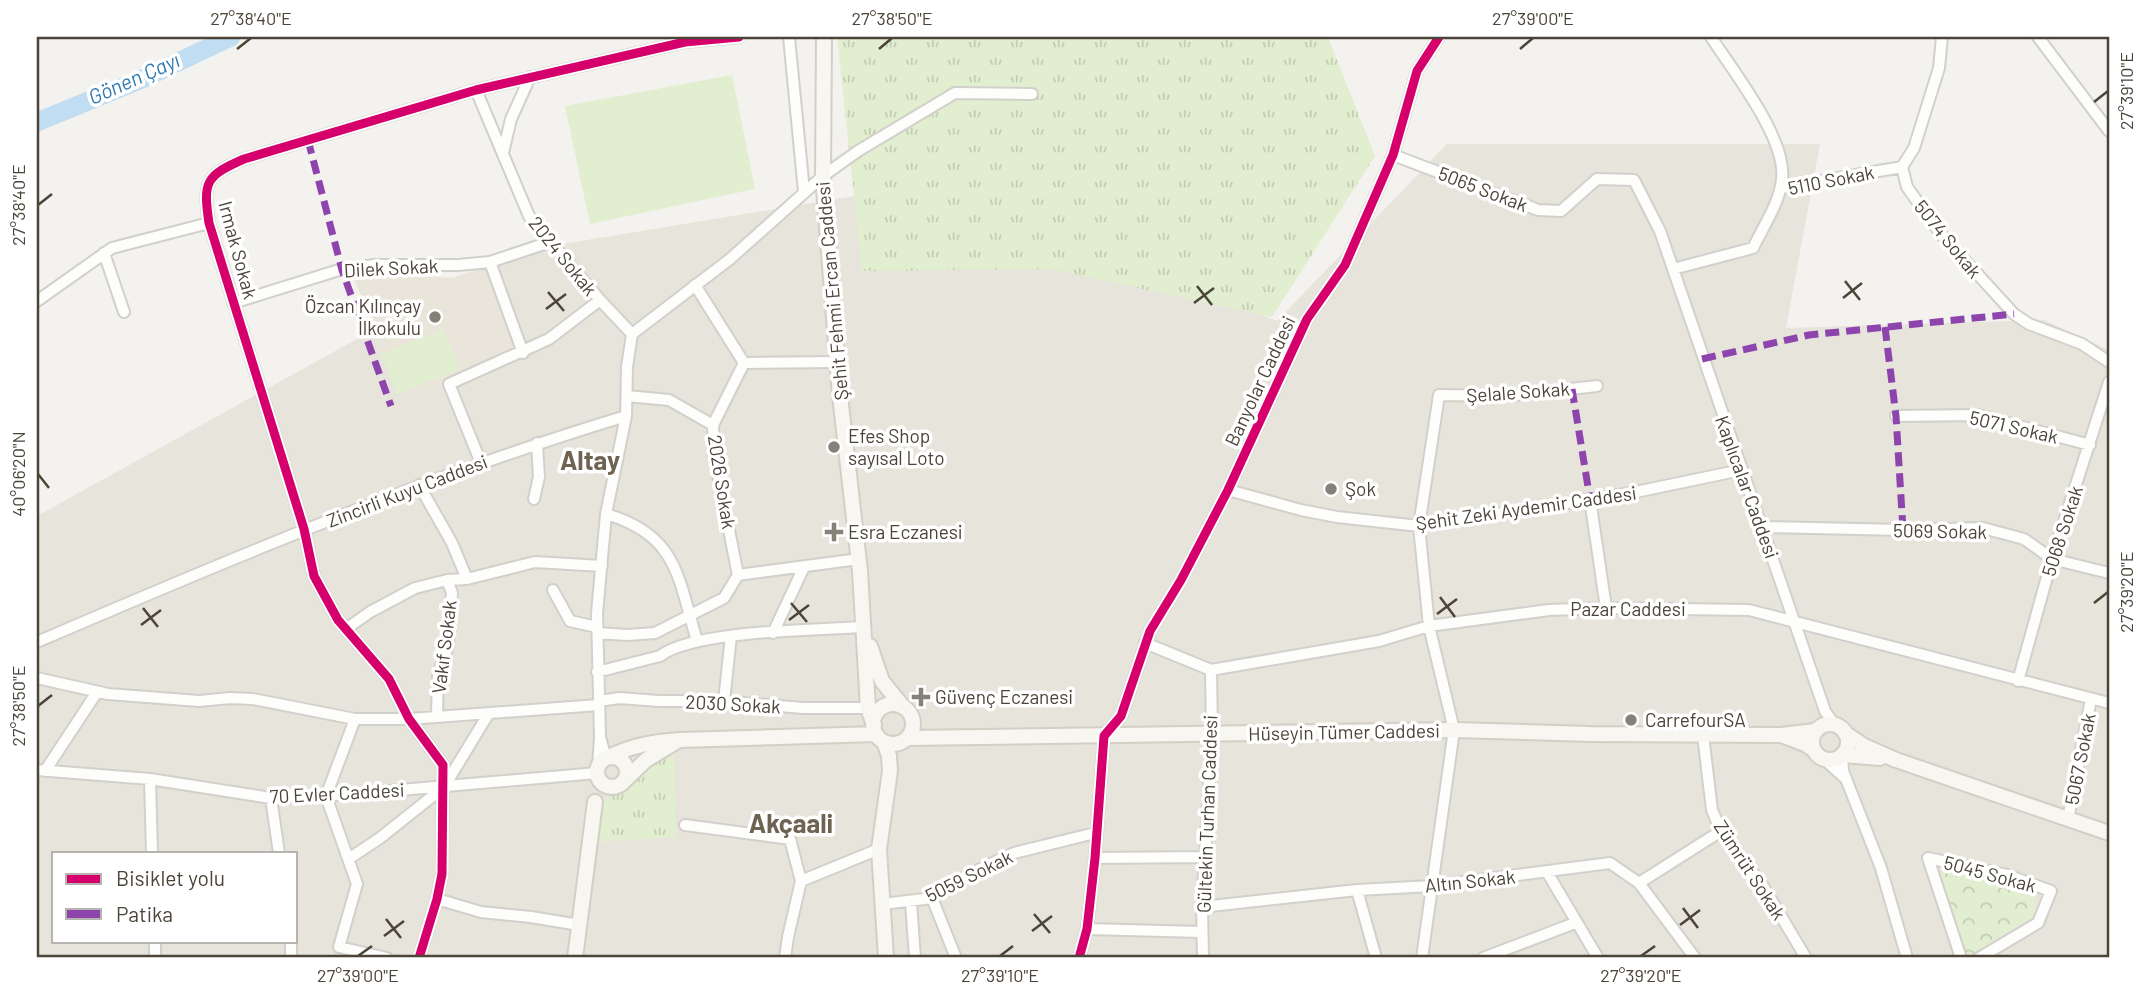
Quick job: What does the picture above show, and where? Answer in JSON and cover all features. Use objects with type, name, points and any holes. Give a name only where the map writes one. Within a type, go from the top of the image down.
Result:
[{"type":"main road","name":"Şehit Fehmi Ercan Caddesi","points":[[824,37],[822,176],[837,362],[859,559],[868,708],[889,756],[890,771],[879,849],[886,958]]},
{"type":"main road","name":"Şehit Fehmi Ercan Caddesi","points":[[864,627],[882,681],[908,714],[953,738]]},
{"type":"main road","points":[[575,958],[602,767],[622,750],[650,742],[679,740],[878,734],[896,744],[908,738],[911,732],[908,714],[898,705],[885,706],[876,715],[878,734]]},
{"type":"main road","name":"Hüseyin Tümer Caddesi","points":[[908,738],[1454,730],[1781,735],[1816,730],[1828,724],[1839,729]]},
{"type":"main road","points":[[1839,729],[1864,746],[1896,760],[2109,833]]},
{"type":"main road","points":[[1816,730],[1812,739],[1819,755],[1834,760],[1842,755],[1848,742],[1839,729]]},
{"type":"main road","name":"Hüseyin Tümer Caddesi","points":[[1781,735],[1805,744],[1819,755]]},
{"type":"main road","points":[[595,802],[646,760],[679,740]]},
{"type":"main road","points":[[1842,755],[1896,760]]},
{"type":"main road","points":[[617,758],[625,763],[627,773],[619,784],[605,785],[602,767],[617,758]]},
{"type":"street","name":"Irmak Sokak","points":[[444,787],[443,765],[410,719],[389,679],[338,620],[314,576],[304,529],[209,223],[204,191],[213,177],[226,167],[244,159],[476,90],[685,41],[739,37]]},
{"type":"street","points":[[789,37],[804,192]]},
{"type":"street","name":"Banyolar Caddesi","points":[[1104,736],[1121,716],[1150,631],[1228,490],[1307,319],[1345,265],[1393,155],[1417,71],[1440,37]]},
{"type":"street","points":[[1711,37],[1773,134],[1782,164],[1781,188]]},
{"type":"street","points":[[1902,167],[1914,148],[1939,68],[1942,37]]},
{"type":"street","points":[[2038,37],[2109,131]]},
{"type":"street","points":[[503,153],[511,119],[530,77]]},
{"type":"street","name":"2024 Sokak","points":[[476,90],[529,216],[632,334]]},
{"type":"street","points":[[602,767],[597,630],[606,514],[626,416],[627,367],[632,334],[730,259],[822,176],[858,151],[955,93],[1032,94]]},
{"type":"street","name":"5065 Sokak","points":[[1393,155],[1538,210],[1561,211],[1598,179],[1634,180],[1660,231],[1673,269]]},
{"type":"street","name":"5110 Sokak","points":[[1673,269],[1753,248],[1781,188],[1902,167]]},
{"type":"street","name":"5074 Sokak","points":[[1902,167],[1907,187],[1940,233],[2014,314],[2029,324],[2082,344],[2109,362]]},
{"type":"street","name":"Irmak Sokak","points":[[37,301],[112,248],[209,223]]},
{"type":"street","name":"Dilek Sokak","points":[[233,303],[339,270],[374,265],[458,265],[490,262],[550,242]]},
{"type":"street","points":[[104,253],[124,312]]},
{"type":"street","points":[[490,262],[523,353]]},
{"type":"street","name":"Kaplıcalar Caddesi","points":[[1673,269],[1823,705],[1829,720],[1839,729]]},
{"type":"street","points":[[695,285],[744,363],[837,362]]},
{"type":"street","points":[[481,463],[449,384],[549,339],[600,300]]},
{"type":"street","name":"2026 Sokak","points":[[738,575],[714,455],[713,425],[744,363]]},
{"type":"street","name":"5068 Sokak","points":[[2018,681],[2052,559],[2109,382]]},
{"type":"street","name":"Şelale Sokak","points":[[1419,526],[1439,395],[1508,396],[1597,386]]},
{"type":"street","points":[[627,396],[669,400],[713,425]]},
{"type":"street","name":"5071 Sokak","points":[[1896,416],[1978,415],[2090,445]]},
{"type":"street","name":"Zincirli Kuyu Caddesi","points":[[37,642],[304,529],[537,443],[626,416]]},
{"type":"street","points":[[534,499],[540,477],[537,443]]},
{"type":"street","name":"Şehit Zeki Aydemir Caddesi","points":[[1228,490],[1313,512],[1419,526],[1632,493],[1741,470]]},
{"type":"street","points":[[419,485],[452,543],[467,579]]},
{"type":"street","points":[[1590,499],[1606,608]]},
{"type":"street","points":[[606,514],[635,524],[664,548],[674,564],[697,641]]},
{"type":"street","points":[[1419,526],[1429,626],[1454,730],[1422,958]]},
{"type":"street","name":"5069 Sokak","points":[[1763,527],[1903,530],[1983,528],[2024,539],[2052,559],[2109,573]]},
{"type":"street","points":[[553,590],[570,621],[597,630],[627,635],[655,633],[724,598],[738,575],[859,559]]},
{"type":"street","points":[[346,629],[370,612],[415,588],[447,580],[467,579],[535,562],[602,566]]},
{"type":"street","points":[[773,633],[804,567]]},
{"type":"street","name":"Vakıf Sokak","points":[[438,715],[438,675],[448,646],[452,593],[447,580]]},
{"type":"street","name":"Pazar Caddesi","points":[[1211,670],[1379,641],[1429,626],[1549,610],[1749,610],[2109,703]]},
{"type":"street","points":[[597,672],[660,656],[666,651],[697,641],[731,636],[864,627]]},
{"type":"street","points":[[724,701],[731,636]]},
{"type":"street","points":[[1145,643],[1211,670]]},
{"type":"street","name":"Gültekin Turhan Caddesi","points":[[1203,958],[1202,907],[1212,733],[1211,670]]},
{"type":"street","name":"2030 Sokak","points":[[37,678],[97,692],[199,701],[253,699],[355,719],[410,719],[489,713],[598,703],[619,698],[724,701],[803,708],[868,708]]},
{"type":"street","points":[[41,770],[97,692]]},
{"type":"street","name":"5067 Sokak","points":[[2068,819],[2091,699]]},
{"type":"street","points":[[1816,730],[1823,705]]},
{"type":"street","points":[[350,858],[380,838],[444,787],[489,713]]},
{"type":"street","points":[[355,719],[326,796],[357,884],[339,947],[387,958]]},
{"type":"street","name":"Zümrüt Sokak","points":[[1703,735],[1712,810],[1721,831],[1763,886],[1806,958]]},
{"type":"street","points":[[1079,958],[1087,929],[1095,858],[1104,736]]},
{"type":"street","points":[[1819,755],[1848,781]]},
{"type":"street","points":[[1842,755],[1843,771],[1881,868],[1907,958]]},
{"type":"street","name":"70 Evler Caddesi","points":[[41,770],[150,779],[271,798],[444,787],[602,767]]},
{"type":"street","points":[[150,779],[152,852]]},
{"type":"street","points":[[419,958],[442,874],[444,787]]},
{"type":"street","points":[[271,798],[279,852]]},
{"type":"street","points":[[685,825],[790,839],[801,881],[785,958]]},
{"type":"street","points":[[1639,883],[1721,831]]},
{"type":"street","name":"5059 Sokak","points":[[883,904],[932,898],[972,873],[1014,853],[1096,833]]},
{"type":"street","points":[[801,881],[879,849]]},
{"type":"street","points":[[1095,858],[1205,857]]},
{"type":"street","name":"5045 Sokak","points":[[1961,958],[1928,858],[2007,875],[2051,891],[2038,923],[1979,958]]},
{"type":"street","name":"Altın Sokak","points":[[1202,907],[1357,890],[1432,886],[1610,863],[1639,883],[1695,958]]},
{"type":"street","points":[[1547,872],[1598,958]]},
{"type":"street","points":[[1357,890],[1376,958]]},
{"type":"street","points":[[932,898],[956,958]]},
{"type":"street","points":[[437,899],[481,912],[531,916],[579,925]]},
{"type":"street","points":[[911,902],[915,958]]},
{"type":"street","points":[[1483,958],[1576,923]]},
{"type":"street","points":[[1087,929],[1202,932]]},
{"type":"shaded area","points":[[1447,144],[1820,144],[1786,328],[2044,320],[2109,350],[2109,958],[37,958],[37,516],[514,252],[933,183],[1277,321]]},
{"type":"shaded area","name":"Özcan Kılınçay İlkokulu","points":[[485,267],[515,355],[402,399],[351,271],[452,278]]},
{"type":"green space","points":[[837,37],[1328,37],[1375,156],[1272,317],[1052,269],[862,271]]},
{"type":"green space","points":[[732,75],[755,189],[590,224],[565,106]]},
{"type":"green space","points":[[443,329],[460,369],[398,394],[381,354]]},
{"type":"green space","points":[[674,748],[676,837],[597,842],[600,804],[636,773]]},
{"type":"green space","points":[[1947,868],[2033,892],[2036,906],[2034,916],[1966,956],[1940,873]]},
{"type":"waterway","name":"Gönen Çayı","points":[[37,122],[142,79],[231,37]]},
{"type":"marked path","points":[[308,140],[342,270],[391,406]]},
{"type":"marked path","points":[[1702,359],[1809,335],[2014,314]]},
{"type":"marked path","points":[[1885,327],[1896,416],[1903,530]]},
{"type":"marked path","points":[[1572,389],[1590,499]]},
{"type":"cycle path","points":[[419,958],[442,874],[443,765],[409,719],[389,679],[338,620],[314,576],[304,529],[209,223],[207,189],[221,170],[244,159],[476,90],[685,42],[739,37]]},
{"type":"cycle path","points":[[1079,958],[1087,929],[1095,858],[1104,736],[1121,716],[1150,631],[1181,580],[1228,490],[1307,319],[1345,265],[1393,155],[1417,71],[1439,37]]},
{"type":"place","name":"Özcan Kılınçay İlkokulu","points":[[435,317]]},
{"type":"place","name":"Efes Shop sayısal Loto","points":[[834,447]]},
{"type":"place","name":"Şok","points":[[1331,489]]},
{"type":"place","name":"Esra Eczanesi","points":[[834,532]]},
{"type":"place","name":"Güvenç Eczanesi","points":[[921,697]]},
{"type":"place","name":"CarrefourSA","points":[[1631,720]]},
{"type":"district","name":"Altay","points":[[590,461]]},
{"type":"district","name":"Akçaali","points":[[791,824]]}]
